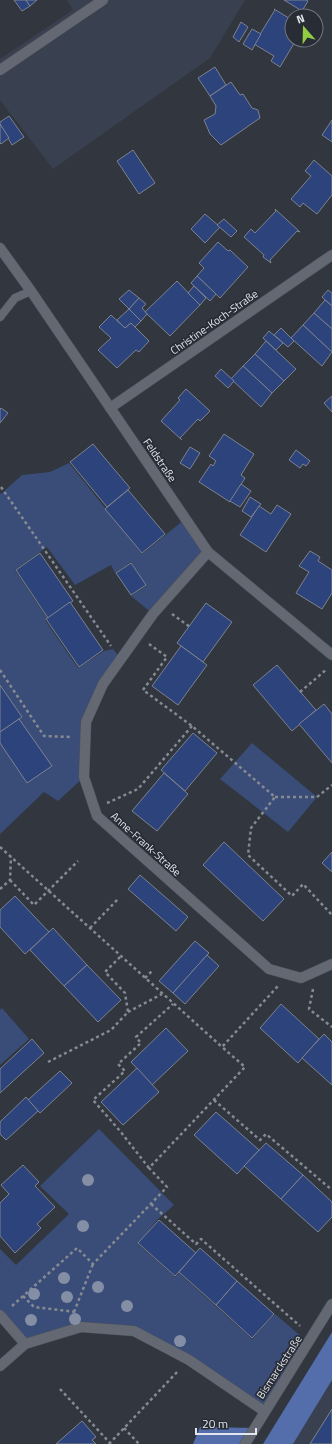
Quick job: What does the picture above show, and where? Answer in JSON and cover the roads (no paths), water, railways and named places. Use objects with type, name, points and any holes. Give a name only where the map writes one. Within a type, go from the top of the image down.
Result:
[{"type":"street","points":[[0,70],[103,0]]},
{"type":"street","name":"Feldstraße","points":[[0,248],[31,291],[208,552],[332,655]]},
{"type":"street","name":"Christine-Koch-Straße","points":[[110,408],[332,255]]},
{"type":"street","name":"Anne-Frank-Straße","points":[[208,552],[160,606],[103,684],[86,722],[84,778],[97,816],[269,970],[301,978],[332,964]]},
{"type":"street","name":"Bismarckstraße","points":[[245,1444],[264,1411],[313,1337],[332,1304]]},
{"type":"street","points":[[0,1315],[25,1344]]},
{"type":"street","points":[[0,1366],[25,1344],[81,1327],[134,1331],[189,1360],[264,1411]]},
{"type":"lane","points":[[0,317],[15,298],[31,291]]}]
